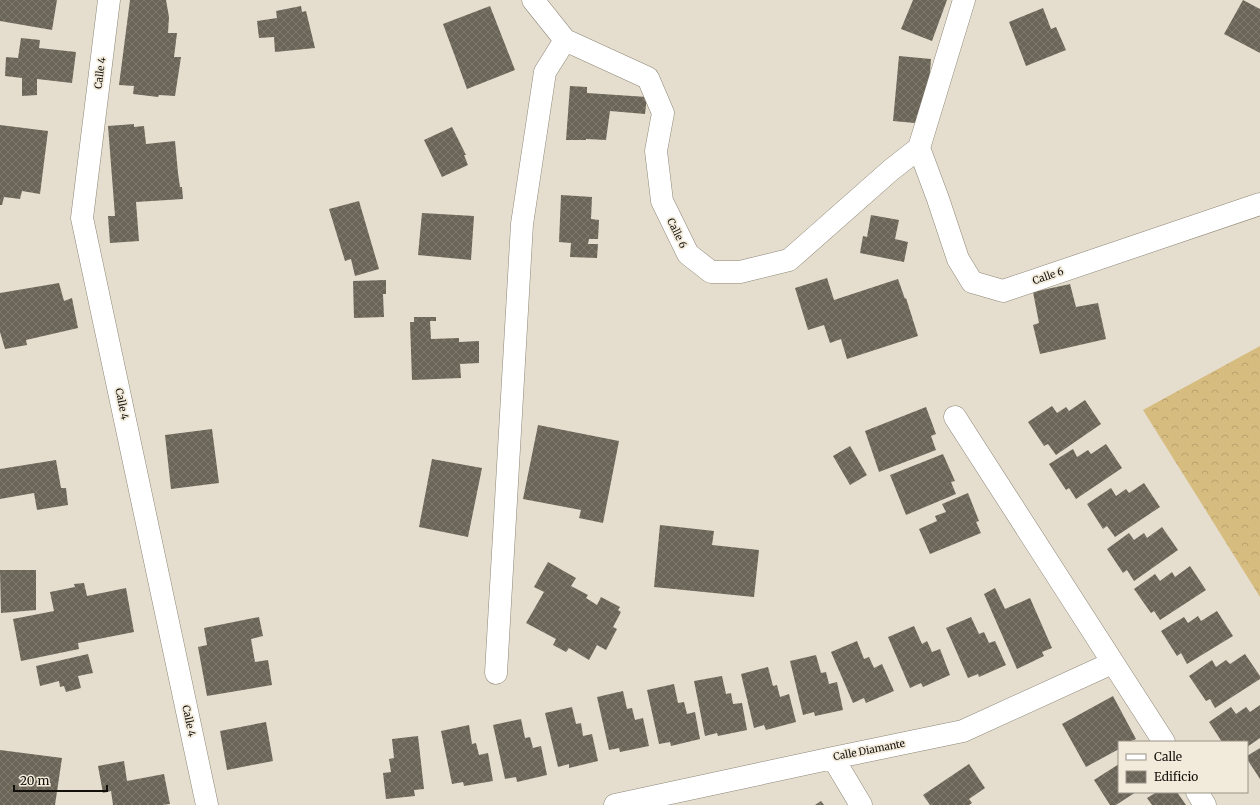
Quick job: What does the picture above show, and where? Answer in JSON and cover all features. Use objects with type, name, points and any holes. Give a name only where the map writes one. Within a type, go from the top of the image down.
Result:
[{"type":"street","name":"Calle 4","points":[[109,0],[82,218],[207,805]]},
{"type":"street","name":"Calle 6","points":[[533,0],[565,40],[648,78],[663,113],[656,151],[662,201],[688,254],[712,272],[740,272],[789,260],[891,170],[919,148],[958,258],[968,276],[972,282],[1003,291],[1260,204]]},
{"type":"street","points":[[919,148],[964,0]]},
{"type":"street","points":[[496,673],[522,224],[545,72],[565,40]]},
{"type":"street","points":[[955,417],[1163,741]]},
{"type":"street","name":"Calle Diamante","points":[[615,805],[963,731],[1112,663]]},
{"type":"street","points":[[833,758],[861,805]]},
{"type":"street","points":[[1198,793],[1206,805]]},
{"type":"green space","points":[[1260,346],[1260,597],[1143,410]]},
{"type":"building","points":[[0,0],[57,0],[52,30],[0,21]]},
{"type":"building","points":[[130,0],[166,0],[169,17],[168,33],[177,33],[174,57],[181,57],[175,96],[159,95],[158,97],[133,94],[134,86],[119,85]]},
{"type":"building","points":[[913,0],[947,0],[932,41],[901,29]]},
{"type":"building","points":[[1243,0],[1260,9],[1260,53],[1224,34]]},
{"type":"building","points":[[301,6],[302,12],[306,11],[315,48],[275,52],[274,37],[259,38],[257,21],[277,18],[276,11]]},
{"type":"building","points":[[490,6],[515,70],[467,89],[443,24]]},
{"type":"building","points":[[1043,8],[1051,29],[1056,27],[1066,50],[1026,66],[1009,22]]},
{"type":"building","points":[[21,38],[40,40],[39,48],[76,52],[72,83],[37,79],[37,95],[22,96],[22,78],[5,76],[6,57],[18,58]]},
{"type":"building","points":[[899,56],[931,59],[926,124],[893,121]]},
{"type":"building","points":[[570,86],[587,87],[587,93],[647,97],[645,114],[610,111],[606,140],[566,140]]},
{"type":"building","points":[[134,124],[134,127],[144,126],[146,144],[175,141],[178,173],[180,187],[182,187],[183,199],[136,202],[139,241],[110,243],[108,216],[115,216],[108,126]]},
{"type":"building","points":[[0,125],[48,131],[40,194],[22,191],[20,199],[4,197],[2,205],[0,205]]},
{"type":"building","points":[[452,127],[466,155],[464,155],[468,165],[442,177],[424,140]]},
{"type":"building","points":[[561,195],[592,197],[591,219],[599,220],[598,239],[589,239],[588,244],[598,244],[597,258],[570,257],[571,243],[559,242]]},
{"type":"building","points":[[359,201],[379,269],[355,276],[351,259],[345,261],[329,209]]},
{"type":"building","points":[[422,213],[474,216],[471,260],[418,255]]},
{"type":"building","points":[[871,215],[899,220],[895,239],[908,242],[904,262],[860,253],[863,236],[867,237]]},
{"type":"building","points":[[827,278],[834,300],[898,279],[905,299],[906,298],[918,336],[847,359],[841,339],[830,343],[824,325],[808,330],[795,288]]},
{"type":"building","points":[[386,280],[386,294],[383,294],[384,317],[354,318],[353,281]]},
{"type":"building","points":[[59,283],[64,301],[72,298],[78,328],[26,340],[27,345],[5,349],[0,332],[0,293]]},
{"type":"building","points":[[1070,284],[1076,307],[1098,303],[1106,339],[1040,354],[1033,325],[1039,323],[1033,292]]},
{"type":"building","points":[[414,317],[436,317],[436,321],[430,321],[431,339],[459,338],[459,342],[479,341],[479,363],[460,364],[461,378],[412,380],[410,322],[414,322]]},
{"type":"building","points":[[1085,400],[1101,424],[1056,455],[1048,444],[1044,446],[1028,422],[1052,406],[1057,413],[1066,407],[1069,411]]},
{"type":"building","points":[[926,407],[936,434],[931,436],[936,450],[879,472],[865,431]]},
{"type":"building","points":[[538,425],[619,441],[603,523],[579,518],[581,510],[523,499]]},
{"type":"building","points":[[212,429],[219,483],[171,489],[165,435]]},
{"type":"building","points":[[1106,444],[1122,468],[1076,499],[1069,488],[1066,490],[1049,464],[1073,449],[1077,457],[1088,450],[1091,454]]},
{"type":"building","points":[[850,446],[867,475],[850,485],[833,456]]},
{"type":"building","points":[[943,454],[955,481],[951,482],[956,494],[906,515],[890,475]]},
{"type":"building","points":[[432,459],[482,468],[468,537],[419,527]]},
{"type":"building","points":[[56,460],[61,488],[66,488],[68,505],[37,510],[34,493],[0,499],[0,469]]},
{"type":"building","points":[[1144,483],[1160,507],[1115,537],[1107,526],[1103,529],[1087,504],[1111,488],[1116,496],[1126,489],[1129,493]]},
{"type":"building","points":[[968,493],[979,521],[976,522],[981,533],[930,554],[919,529],[937,521],[935,516],[946,512],[942,504]]},
{"type":"building","points":[[660,525],[714,531],[712,545],[759,550],[754,597],[654,587]]},
{"type":"building","points":[[1162,527],[1178,550],[1134,581],[1127,570],[1123,573],[1107,549],[1129,533],[1134,540],[1144,533],[1147,538]]},
{"type":"building","points":[[548,562],[576,578],[571,586],[588,595],[586,598],[597,605],[601,597],[620,607],[618,610],[621,612],[613,627],[617,629],[606,650],[597,645],[589,660],[569,648],[566,652],[553,645],[556,639],[526,623],[544,592],[534,587]]},
{"type":"building","points":[[1190,566],[1206,590],[1160,620],[1154,611],[1151,613],[1134,589],[1155,574],[1160,581],[1172,572],[1175,577]]},
{"type":"building","points":[[0,570],[36,570],[36,610],[1,613]]},
{"type":"building","points":[[84,583],[87,596],[126,588],[134,632],[78,643],[79,649],[21,661],[13,619],[54,611],[50,592],[75,587],[74,584]]},
{"type":"building","points":[[995,588],[1005,609],[1030,598],[1052,648],[1042,652],[1044,656],[1017,669],[984,594]]},
{"type":"building","points":[[1217,611],[1233,636],[1187,664],[1181,653],[1177,656],[1161,631],[1184,617],[1188,623],[1198,616],[1201,621]]},
{"type":"building","points":[[259,617],[263,636],[251,639],[255,662],[268,660],[272,685],[207,696],[198,647],[207,645],[204,628]]},
{"type":"building","points":[[971,617],[979,634],[984,632],[989,643],[995,641],[1006,665],[979,677],[978,674],[968,678],[946,628]]},
{"type":"building","points":[[914,626],[922,644],[927,641],[932,652],[940,649],[950,675],[923,687],[921,683],[910,688],[888,637]]},
{"type":"building","points":[[857,641],[864,659],[869,657],[874,668],[882,664],[894,691],[866,703],[864,698],[853,703],[831,652]]},
{"type":"building","points":[[88,654],[93,673],[78,676],[81,688],[66,692],[64,686],[60,687],[59,681],[40,686],[36,666]]},
{"type":"building","points":[[1245,654],[1260,676],[1260,679],[1215,708],[1210,699],[1206,701],[1189,676],[1212,660],[1216,667],[1226,660],[1230,664]]},
{"type":"building","points":[[816,655],[821,673],[826,672],[829,684],[837,682],[843,710],[815,716],[814,712],[803,715],[790,661]]},
{"type":"building","points":[[768,667],[773,686],[777,685],[780,697],[789,694],[796,722],[766,730],[764,725],[754,728],[741,674]]},
{"type":"building","points":[[722,676],[726,694],[731,693],[733,704],[742,703],[747,730],[718,736],[717,733],[705,736],[694,681]]},
{"type":"building","points":[[674,684],[678,703],[684,702],[687,714],[695,712],[700,739],[671,746],[670,742],[659,744],[647,690]]},
{"type":"building","points":[[623,691],[627,709],[632,708],[635,720],[643,718],[649,746],[620,752],[619,748],[609,750],[597,697]]},
{"type":"building","points":[[1113,696],[1136,739],[1131,741],[1118,741],[1118,750],[1086,767],[1062,724]]},
{"type":"building","points":[[1260,705],[1260,738],[1248,746],[1248,741],[1221,741],[1209,722],[1231,707],[1236,714],[1246,707],[1250,712]]},
{"type":"building","points":[[572,707],[576,724],[581,723],[583,736],[592,734],[598,761],[569,768],[569,764],[558,767],[545,713]]},
{"type":"building","points":[[521,719],[525,738],[530,737],[533,748],[541,746],[547,775],[517,782],[516,777],[505,779],[493,725]]},
{"type":"building","points":[[266,722],[273,761],[227,770],[220,731]]},
{"type":"building","points":[[469,725],[472,744],[476,743],[479,755],[488,753],[493,781],[464,786],[463,782],[452,784],[441,731]]},
{"type":"building","points":[[418,736],[424,789],[414,790],[415,796],[386,799],[383,773],[391,772],[389,759],[394,758],[392,739]]},
{"type":"building","points":[[1260,748],[1260,779],[1248,761],[1248,755]]},
{"type":"building","points":[[0,750],[62,758],[55,805],[0,805]]},
{"type":"building","points":[[124,761],[127,781],[164,774],[170,804],[113,805],[111,791],[103,793],[98,766]]},
{"type":"building","points":[[969,764],[985,788],[969,799],[972,803],[969,805],[930,805],[923,795]]},
{"type":"building","points":[[1118,765],[1118,793],[1134,793],[1116,805],[1110,805],[1094,780]]},
{"type":"building","points":[[1155,793],[1178,793],[1186,805],[1152,805],[1147,798]]},
{"type":"building","points":[[821,801],[824,805],[815,805]]}]
